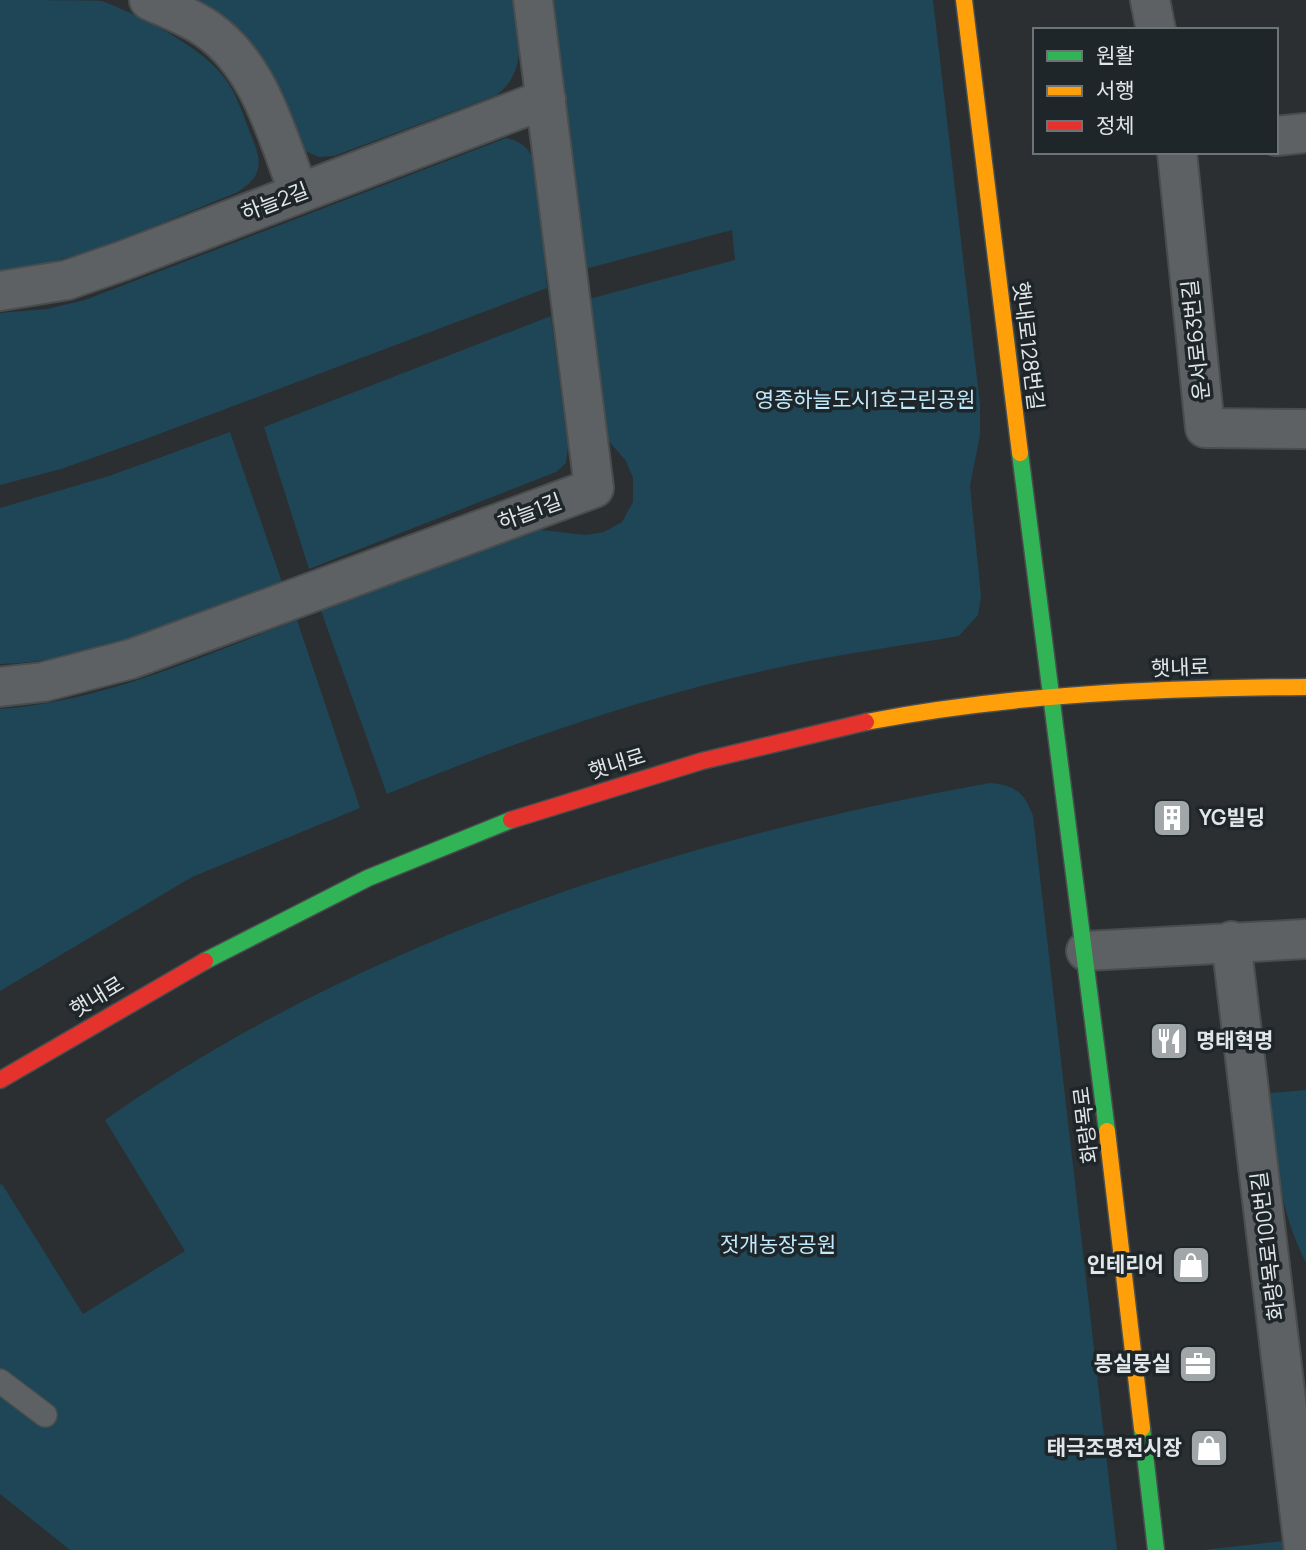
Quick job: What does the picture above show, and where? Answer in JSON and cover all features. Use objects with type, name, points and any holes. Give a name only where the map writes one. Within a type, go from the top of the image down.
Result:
[{"type":"street","points":[[149,0],[207,28],[236,54],[258,89],[299,193]]},
{"type":"street","name":"하늘1길","points":[[0,687],[43,682],[131,659],[594,488],[533,0]]},
{"type":"street","name":"햇내로128번길","points":[[964,0],[1050,697]]},
{"type":"street","points":[[1150,0],[1156,28]]},
{"type":"street","name":"하늘2길","points":[[0,291],[67,280],[546,99]]},
{"type":"street","points":[[1278,136],[1306,133]]},
{"type":"street","name":"운서로63번길","points":[[1177,154],[1205,428],[1306,429]]},
{"type":"street","name":"햇내로","points":[[0,1080],[170,978],[299,910],[425,852],[557,804],[759,745],[951,706],[1138,691],[1306,687]]},
{"type":"street","name":"화랑목로","points":[[1050,697],[1086,951],[1156,1550]]},
{"type":"street","points":[[1086,951],[1306,939]]},
{"type":"street","name":"화랑목로100번길","points":[[1231,941],[1304,1550]]},
{"type":"street","points":[[1274,1297],[1306,1317]]},
{"type":"lane","points":[[0,1381],[46,1415]]},
{"type":"green space","points":[[0,0],[102,1],[179,39],[217,69],[233,92],[258,154],[256,175],[236,193],[120,240],[60,260],[0,271]]},
{"type":"green space","points":[[192,0],[514,0],[519,39],[517,63],[514,74],[497,95],[334,156],[319,157],[305,151],[297,141],[278,86],[256,48],[240,29]]},
{"type":"green space","name":"영종하늘도시1호근린공원","points":[[549,0],[933,0],[980,404],[980,435],[970,486],[981,596],[978,615],[959,636],[803,662],[681,691],[532,738],[387,794],[320,608],[541,530],[586,535],[604,532],[622,522],[633,502],[633,478],[626,461],[607,439],[589,299],[735,260],[732,230],[585,269]]},
{"type":"green space","points":[[506,138],[525,147],[536,165],[547,288],[143,440],[61,469],[0,485],[0,313],[47,309],[85,300]]},
{"type":"green space","points":[[551,316],[568,448],[566,463],[556,472],[309,569],[264,427]]},
{"type":"green space","points":[[230,432],[282,582],[144,635],[108,646],[36,661],[0,664],[0,508],[109,476]]},
{"type":"green space","points":[[297,620],[360,808],[192,877],[0,991],[0,709],[77,697],[115,687]]},
{"type":"green space","name":"젓개농장공원","points":[[990,783],[1018,792],[1033,816],[1117,1550],[70,1550],[0,1494],[0,1185],[2,1184],[83,1314],[185,1251],[105,1120],[205,1055],[309,998],[418,948],[529,904],[642,866],[758,834],[874,806]]},
{"type":"green space","points":[[1306,1090],[1306,1263],[1283,1200],[1270,1093]]},
{"type":"green space","points":[[1283,1541],[1284,1550],[1203,1550]]},
{"type":"traffic: fast","points":[[1020,453],[1107,1131]]},
{"type":"traffic: fast","points":[[205,961],[368,878],[511,820]]},
{"type":"traffic: fast","points":[[1142,1428],[1156,1550]]},
{"type":"traffic: slow","points":[[964,0],[1020,453]]},
{"type":"traffic: slow","points":[[866,722],[921,712],[1085,694],[1306,687]]},
{"type":"traffic: slow","points":[[1107,1131],[1142,1428]]},
{"type":"traffic: jam","points":[[511,820],[702,761],[866,722]]},
{"type":"traffic: jam","points":[[0,1080],[205,961]]},
{"type":"place","name":"YG빌딩","points":[[1172,818]]},
{"type":"place","name":"명태혁명","points":[[1169,1041]]},
{"type":"place","name":"인테리어","points":[[1191,1265]]},
{"type":"place","name":"몽실뭉실","points":[[1198,1364]]},
{"type":"place","name":"태극조명전시장","points":[[1209,1448]]}]
